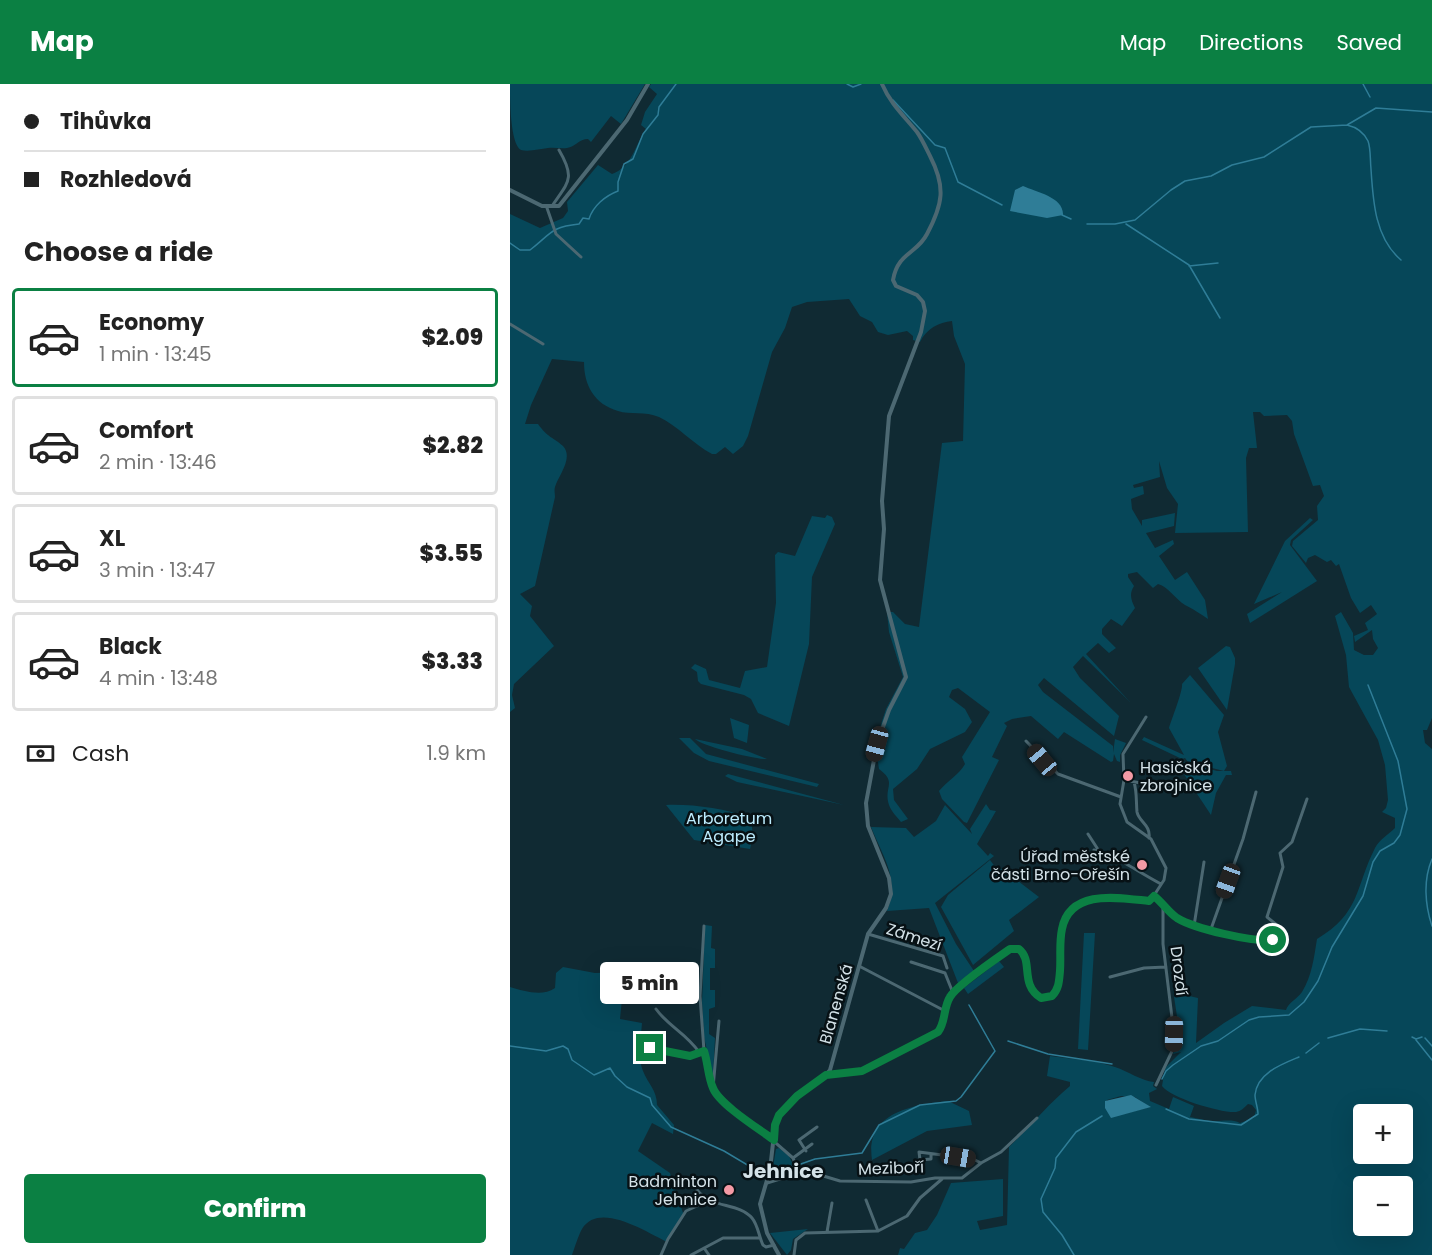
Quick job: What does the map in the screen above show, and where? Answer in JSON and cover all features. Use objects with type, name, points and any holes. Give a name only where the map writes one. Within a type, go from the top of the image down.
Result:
[{"type":"street","points":[[510,190],[549,208],[559,206],[570,195],[627,120],[648,84]]},
{"type":"street","name":"Blanenská","points":[[826,1075],[868,934],[890,900],[890,881],[866,815],[869,783],[877,744],[889,710],[906,677],[880,580],[884,529],[882,501],[889,416],[921,332],[925,311],[923,302],[917,295],[896,286],[893,280],[903,257],[926,237],[942,196],[937,171],[919,134],[887,97],[882,84]]},
{"type":"street","points":[[549,208],[566,189],[569,180],[566,163],[559,150]]},
{"type":"street","points":[[549,208],[553,230],[581,257]]},
{"type":"street","points":[[510,324],[543,344]]},
{"type":"street","points":[[779,1255],[766,1233],[760,1204],[766,1183],[775,1125],[779,1115],[797,1096],[826,1075],[862,1071],[930,1037],[942,1027],[945,1011],[953,993],[1010,949],[1016,948],[1024,954],[1027,980],[1033,991],[1041,998],[1052,996],[1059,984],[1062,927],[1077,906],[1103,897],[1149,901],[1154,896],[1166,868],[1149,838],[1127,822],[1120,807],[1124,780],[1124,750],[1146,717]]},
{"type":"street","points":[[1026,741],[1058,774],[1121,797]]},
{"type":"street","points":[[1124,780],[1169,788]]},
{"type":"street","points":[[1134,782],[1138,795],[1137,812],[1145,821],[1150,832],[1149,838]]},
{"type":"street","points":[[1211,929],[1243,839],[1256,792]]},
{"type":"street","points":[[1154,896],[1163,907],[1180,920],[1194,926],[1259,940],[1275,938],[1278,926],[1268,917],[1284,867],[1280,853],[1292,842],[1307,799]]},
{"type":"street","points":[[1088,834],[1100,852]]},
{"type":"street","points":[[1094,850],[1124,861],[1136,871],[1161,884]]},
{"type":"street","points":[[1194,926],[1204,862]]},
{"type":"street","name":"Drozdí","points":[[1156,1085],[1174,1047],[1163,907]]},
{"type":"street","points":[[704,926],[700,996],[704,1051],[715,1091],[730,1107],[774,1140],[793,1158],[797,1168],[793,1175],[766,1183]]},
{"type":"street","name":"Zámezí","points":[[868,934],[943,956],[947,968]]},
{"type":"street","points":[[911,962],[945,973],[953,993]]},
{"type":"street","points":[[859,966],[945,1011]]},
{"type":"street","points":[[1110,977],[1144,968],[1166,967]]},
{"type":"street","points":[[670,992],[700,996]]},
{"type":"street","points":[[656,1009],[662,1018],[682,1032],[699,1052]]},
{"type":"street","points":[[712,1082],[717,1057],[719,1022]]},
{"type":"street","points":[[650,1048],[690,1056],[704,1051]]},
{"type":"street","name":"Meziboří","points":[[797,1168],[835,1181],[911,1182],[962,1178],[981,1163],[1001,1152],[1038,1118]]},
{"type":"street","points":[[806,1151],[799,1140],[817,1127]]},
{"type":"street","points":[[793,1158],[806,1151],[812,1144]]},
{"type":"street","points":[[931,1155],[944,1155],[981,1163]]},
{"type":"street","points":[[794,1255],[794,1243],[801,1235],[878,1231],[907,1216],[920,1198],[942,1179]]},
{"type":"street","points":[[697,1190],[708,1201],[742,1211],[750,1216],[766,1247],[774,1245]]},
{"type":"street","points":[[867,1200],[878,1231]]},
{"type":"street","points":[[662,1255],[668,1239],[686,1211],[708,1201]]},
{"type":"street","points":[[828,1232],[832,1203]]},
{"type":"street","points":[[691,1255],[723,1238],[760,1238]]},
{"type":"street","points":[[704,1248],[709,1255]]},
{"type":"green space","points":[[510,84],[645,84],[621,124],[611,116],[591,142],[585,139],[567,148],[527,151],[517,146],[515,139],[511,120]]},
{"type":"green space","points":[[651,84],[1432,84],[1432,718],[1427,730],[1423,730],[1425,743],[1432,749],[1432,1255],[898,1255],[900,1248],[904,1249],[915,1233],[927,1230],[937,1215],[951,1183],[1003,1179],[1003,1216],[977,1221],[980,1230],[1007,1225],[1009,1147],[1070,1086],[1070,1082],[1047,1076],[1050,1056],[1107,1065],[1154,1082],[1153,1086],[1157,1089],[1149,1093],[1150,1101],[1169,1109],[1173,1097],[1194,1106],[1190,1117],[1240,1123],[1254,1118],[1256,1110],[1252,1105],[1248,1104],[1236,1112],[1219,1110],[1185,1100],[1162,1086],[1165,1068],[1181,1052],[1173,1054],[1178,1037],[1178,1021],[1173,988],[1176,986],[1185,995],[1198,998],[1196,1043],[1252,1006],[1286,1010],[1302,992],[1308,980],[1317,939],[1342,919],[1355,898],[1375,848],[1395,828],[1395,818],[1382,812],[1388,800],[1385,765],[1378,740],[1349,687],[1346,655],[1335,616],[1341,612],[1353,633],[1354,650],[1364,655],[1373,655],[1378,648],[1373,639],[1372,630],[1355,642],[1354,636],[1368,630],[1365,623],[1377,614],[1371,605],[1360,613],[1351,598],[1339,564],[1336,566],[1331,560],[1327,562],[1315,555],[1308,558],[1306,563],[1292,546],[1293,541],[1318,520],[1317,506],[1324,496],[1320,485],[1313,486],[1294,434],[1292,421],[1287,415],[1264,416],[1260,412],[1253,412],[1257,448],[1249,448],[1246,458],[1248,532],[1175,533],[1178,504],[1167,488],[1159,461],[1160,477],[1133,485],[1134,488],[1143,486],[1144,494],[1131,499],[1132,509],[1142,526],[1142,520],[1175,513],[1174,526],[1146,533],[1155,548],[1173,540],[1174,544],[1159,556],[1175,580],[1187,572],[1205,600],[1208,619],[1181,602],[1162,586],[1158,584],[1153,588],[1137,572],[1128,574],[1134,586],[1131,597],[1135,608],[1122,626],[1111,619],[1102,629],[1102,634],[1116,648],[1109,653],[1098,643],[1086,654],[1130,702],[1083,656],[1073,667],[1080,678],[1119,716],[1114,736],[1044,678],[1038,685],[1043,692],[1113,746],[1113,753],[1115,739],[1126,743],[1120,755],[1120,762],[1114,754],[1111,762],[1064,732],[1058,739],[1031,716],[1012,719],[1004,723],[1007,726],[992,757],[999,760],[967,823],[964,822],[942,799],[939,791],[963,768],[965,764],[962,757],[990,712],[958,688],[952,690],[949,697],[965,709],[972,722],[965,732],[930,749],[917,769],[893,789],[894,800],[908,819],[901,822],[889,805],[889,782],[879,769],[875,743],[886,709],[903,677],[889,632],[887,612],[893,612],[905,624],[919,627],[942,443],[963,441],[965,364],[954,336],[952,321],[933,327],[920,342],[913,340],[913,336],[907,331],[888,335],[878,332],[872,322],[860,316],[849,299],[807,302],[792,307],[785,328],[772,352],[748,436],[743,446],[733,454],[725,447],[716,454],[712,454],[659,417],[610,408],[597,398],[588,386],[584,362],[552,359],[525,424],[538,424],[563,446],[567,456],[555,487],[555,497],[535,586],[520,594],[532,606],[530,616],[554,646],[514,684],[512,695],[515,708],[510,712],[510,214],[540,228],[563,218],[568,211],[567,202],[598,165],[612,174],[619,171],[629,161],[646,129],[641,125],[645,112],[657,94],[649,87]],"holes":[[[1121,1096],[1135,1097],[1150,1107],[1124,1114],[1105,1104],[1107,1100]]]},
{"type":"green space","points":[[827,515],[832,517],[835,524],[812,577],[809,644],[789,726],[758,713],[751,699],[744,695],[701,684],[698,681],[697,672],[691,668],[695,664],[706,669],[709,680],[740,688],[745,671],[767,667],[776,603],[775,555],[778,552],[795,556],[812,516],[825,518]]},
{"type":"green space","points":[[1310,518],[1313,520],[1291,540],[1290,545],[1317,581],[1250,623],[1247,614],[1282,592],[1254,604],[1285,541]]},
{"type":"green space","points":[[1226,646],[1230,647],[1235,658],[1227,710],[1198,668]]},
{"type":"green space","points":[[1190,675],[1224,715],[1218,732],[1227,766],[1224,771],[1188,762],[1185,758],[1182,759],[1142,740],[1144,737],[1184,755],[1169,728],[1182,684]]},
{"type":"green space","points":[[730,718],[749,725],[747,743],[734,738]]},
{"type":"green space","points":[[679,738],[690,738],[706,754],[819,784],[817,787],[709,761],[694,753]]},
{"type":"green space","points":[[695,739],[742,749],[767,759],[730,752]]},
{"type":"green space","points":[[1174,759],[1217,771],[1231,771],[1232,775],[1226,775],[1216,793],[1211,815]]},
{"type":"green space","points":[[728,774],[844,805],[737,782],[725,776]]},
{"type":"green space","points":[[986,804],[990,810],[996,811],[977,844],[988,856],[990,853],[994,856],[935,903],[956,944],[974,971],[958,983],[929,908],[887,911],[891,899],[891,878],[871,827],[906,828],[914,837],[936,821],[945,805],[972,834],[970,829]]},
{"type":"green space","name":"Arboretum Agape","points":[[666,805],[688,805],[751,817],[753,837],[750,849],[694,840]]},
{"type":"green space","points":[[990,860],[996,868],[1002,869],[1039,897],[1009,920],[1014,931],[973,965],[941,907],[948,895]]},
{"type":"green space","points":[[705,925],[712,926],[711,948],[715,949],[715,968],[710,968],[710,990],[715,990],[715,1007],[709,1009],[709,1034],[715,1038],[713,1077],[704,1037],[702,1002]]},
{"type":"green space","points":[[1084,933],[1095,933],[1088,1050],[1078,1049]]},
{"type":"green space","points":[[999,961],[1004,967],[968,994],[964,988]]},
{"type":"green space","points":[[563,967],[595,973],[628,972],[657,976],[656,987],[651,989],[623,989],[620,1019],[642,1023],[641,1066],[654,1091],[657,1105],[674,1125],[673,1134],[652,1123],[638,1151],[670,1173],[684,1216],[667,1242],[623,1221],[600,1218],[590,1221],[582,1229],[572,1255],[510,1255],[510,987],[533,992],[550,991],[555,988],[556,973]]},
{"type":"green space","points":[[948,1101],[969,1111],[972,1125],[927,1131],[872,1160],[872,1144],[883,1122],[906,1109]]},
{"type":"green space","points":[[779,1148],[789,1156],[794,1167],[790,1173],[771,1179],[776,1149]]},
{"type":"green space","points":[[808,1229],[793,1239],[791,1250],[787,1255],[770,1233]]},
{"type":"shaded area","points":[[1023,186],[1054,199],[1062,209],[1063,215],[1047,218],[1010,211],[1015,190]]},
{"type":"shaded area","points":[[1131,1095],[1151,1107],[1111,1118],[1105,1108],[1105,1101]]},
{"type":"waterway","points":[[510,243],[520,250],[530,250],[556,229],[579,224],[583,218],[589,219],[600,202],[618,191],[618,182],[624,164],[633,159],[643,134],[658,115],[659,107],[676,84]]},
{"type":"waterway","points":[[847,84],[853,87],[861,84]]},
{"type":"waterway","points":[[1363,84],[1370,97]]},
{"type":"waterway","points":[[893,100],[935,145],[945,148],[958,182],[1002,205]]},
{"type":"waterway","points":[[1087,224],[1115,224],[1135,220],[1185,181],[1211,176],[1232,165],[1264,157],[1311,127],[1347,125],[1376,108],[1432,112]]},
{"type":"waterway","points":[[1347,125],[1354,127],[1368,141],[1377,218],[1386,241],[1401,260]]},
{"type":"waterway","points":[[1062,215],[1071,219]]},
{"type":"waterway","points":[[1126,224],[1189,265],[1220,318]]},
{"type":"waterway","points":[[1189,266],[1218,263]]},
{"type":"waterway","points":[[1162,1079],[1173,1065],[1201,1046],[1218,1041],[1249,1020],[1289,1015],[1304,1002],[1318,981],[1332,947],[1363,896],[1373,862],[1380,851],[1394,843],[1400,835],[1407,809],[1398,761],[1368,685]]},
{"type":"waterway","points":[[1432,859],[1427,875],[1426,892],[1432,926]]},
{"type":"waterway","points":[[798,1165],[815,1159],[862,1153],[879,1125],[920,1105],[956,1101],[961,1097],[995,1051],[969,1005]]},
{"type":"waterway","points":[[1328,1038],[1360,1029],[1387,1031]]},
{"type":"waterway","points":[[1412,1037],[1416,1039],[1422,1037]]},
{"type":"waterway","points":[[1425,1038],[1432,1046]]},
{"type":"waterway","points":[[1416,1040],[1432,1060]]},
{"type":"waterway","points":[[1008,1041],[1048,1054],[1112,1064]]},
{"type":"waterway","points":[[1306,1053],[1319,1043]]},
{"type":"waterway","points":[[510,1046],[546,1051],[563,1046],[568,1049],[572,1060],[594,1075],[610,1068],[627,1087],[650,1098],[652,1105],[671,1127],[724,1151],[766,1176]]},
{"type":"waterway","points":[[1166,1109],[1189,1119],[1241,1125],[1258,1114],[1255,1095],[1265,1075],[1299,1057]]},
{"type":"waterway","points":[[1074,1255],[1062,1235],[1043,1212],[1041,1199],[1055,1168],[1056,1158],[1076,1132],[1102,1116]]},
{"type":"waterway","points":[[772,1177],[793,1166]]},
{"type":"place","name":"Hasičská zbrojnice","points":[[1128,776]]},
{"type":"place","name":"Úřad městské části Brno-Ořešín","points":[[1142,865]]},
{"type":"place","name":"Badminton Jehnice","points":[[729,1190]]},
{"type":"district","name":"Jehnice","points":[[783,1171]]},
{"type":"route","points":[[650,1048],[690,1056],[704,1051],[713,1088],[717,1094],[734,1111],[774,1140],[776,1120],[797,1096],[826,1075],[857,1073],[938,1032],[942,1027],[948,998],[1010,949],[1019,949],[1024,954],[1027,980],[1037,996],[1048,998],[1052,996],[1059,984],[1062,927],[1072,911],[1082,903],[1109,897],[1149,901],[1154,896],[1171,914],[1190,924],[1244,939],[1273,940]]}]
